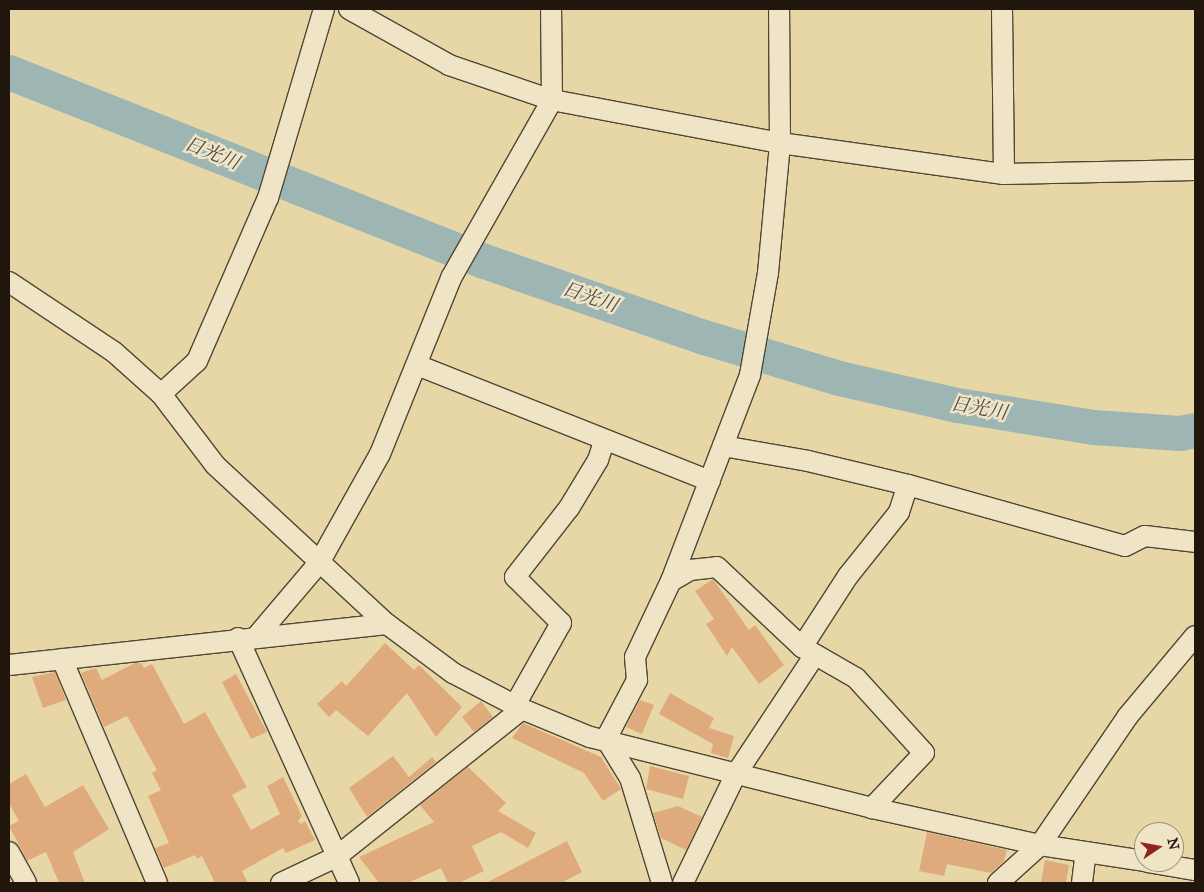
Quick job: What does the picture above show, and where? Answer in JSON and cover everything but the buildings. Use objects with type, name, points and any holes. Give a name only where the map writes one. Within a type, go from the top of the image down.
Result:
[{"type":"street","points":[[162,394],[196,361],[268,198],[324,9]]},
{"type":"street","points":[[349,9],[449,65],[552,100],[780,143],[1004,174],[1195,170]]},
{"type":"street","points":[[247,637],[320,563],[380,454],[451,278],[552,100],[551,9]]},
{"type":"street","points":[[606,739],[637,680],[635,657],[670,581],[750,375],[768,274],[780,143],[779,9]]},
{"type":"street","points":[[1002,9],[1004,174]]},
{"type":"street","points":[[9,282],[114,352],[162,394],[215,466],[387,624],[453,674],[518,707],[590,737],[606,739],[872,808],[1040,845],[1134,860]]},
{"type":"street","points":[[417,365],[604,441],[710,481]]},
{"type":"street","points":[[281,883],[336,857],[518,707],[560,623],[515,577],[569,508],[598,460],[604,441]]},
{"type":"street","points":[[723,446],[808,461],[908,485],[1125,546],[1145,536],[1195,542]]},
{"type":"street","points":[[683,883],[736,774],[808,652],[848,576],[899,512],[908,485]]},
{"type":"street","points":[[670,581],[690,570],[717,567],[808,652],[856,678],[924,753],[872,808]]},
{"type":"street","points":[[9,664],[247,637],[387,624]]},
{"type":"street","points":[[998,883],[1040,845],[1128,716],[1195,636]]},
{"type":"street","points":[[247,637],[336,857],[349,883]]},
{"type":"street","points":[[62,659],[157,883]]},
{"type":"street","points":[[606,739],[630,778],[662,883]]},
{"type":"street","points":[[1082,883],[1086,852]]},
{"type":"street","points":[[11,860],[26,883]]},
{"type":"waterway","name":"日光川","points":[[9,72],[484,261],[704,337],[839,378],[957,405],[1093,427],[1180,433],[1195,430]]}]
